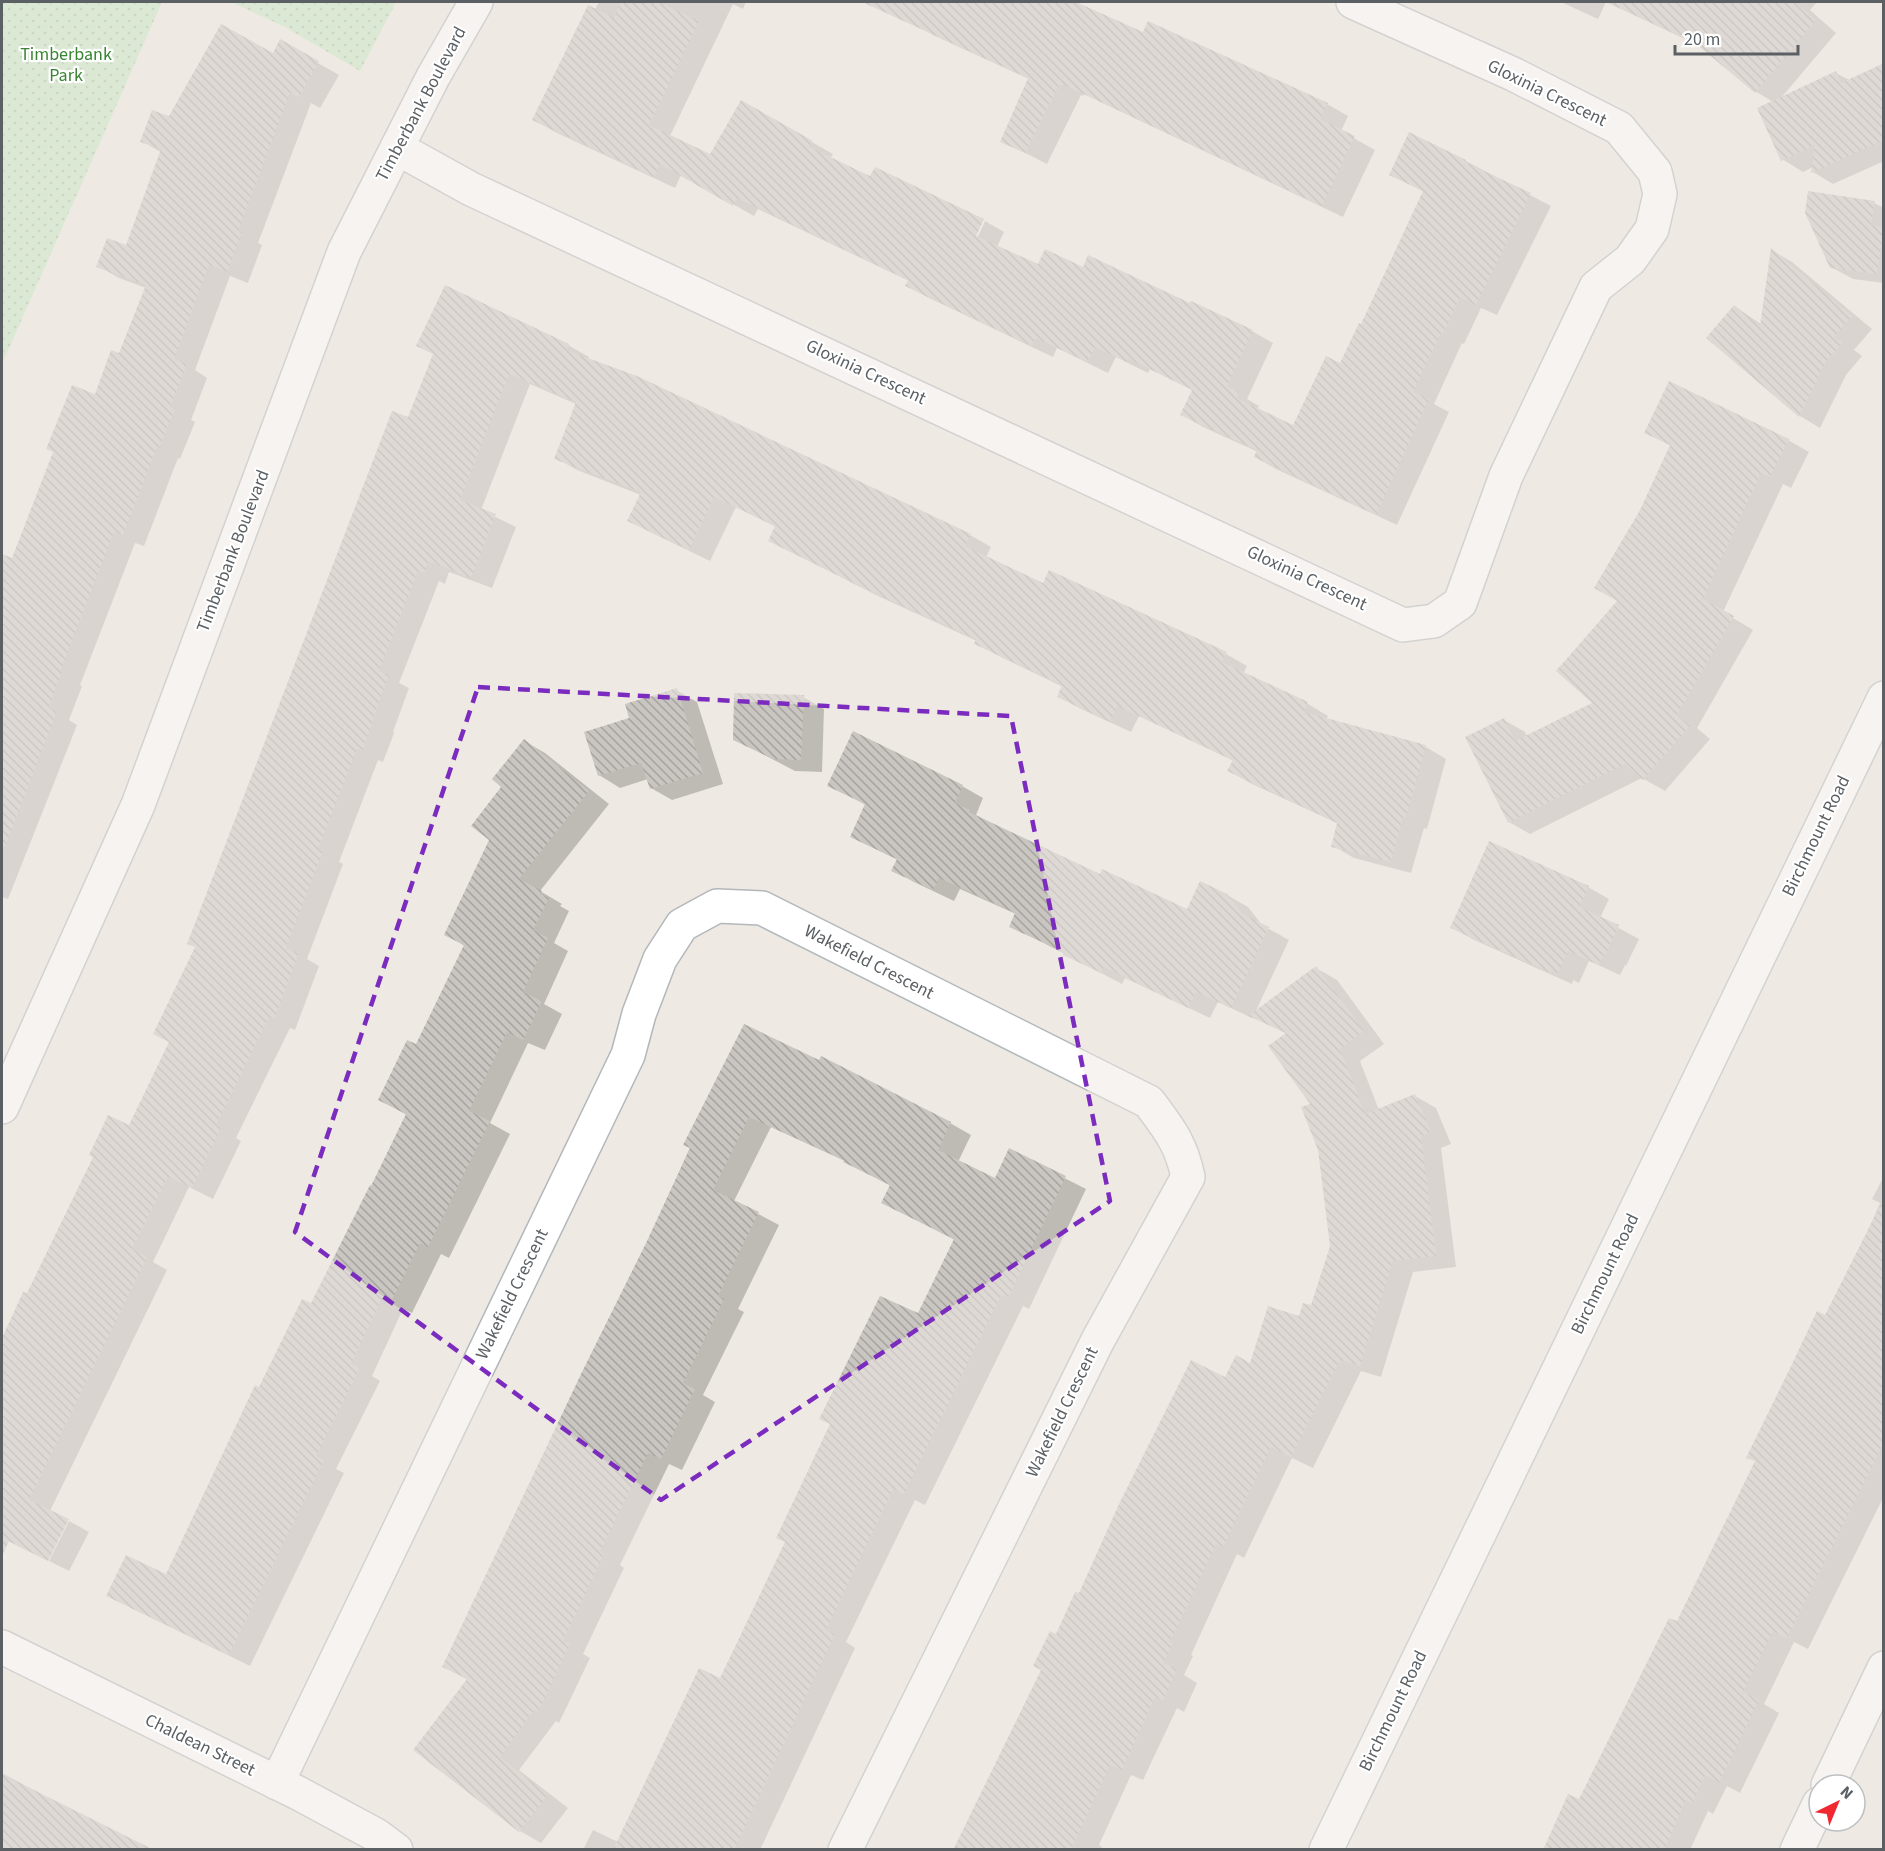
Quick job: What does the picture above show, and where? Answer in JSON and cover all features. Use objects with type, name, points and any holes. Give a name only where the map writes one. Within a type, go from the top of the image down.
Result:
[{"type":"street","name":"Timberbank Boulevard","points":[[2,1107],[138,805],[344,252],[433,77],[476,2]]},
{"type":"street","name":"Gloxinia Crescent","points":[[397,148],[471,189],[1403,625],[1434,621],[1461,603],[1506,476],[1596,287],[1630,260],[1652,229],[1660,194],[1655,172],[1619,128],[1513,75],[1353,2]]},
{"type":"street","name":"Birchmount Road","points":[[1326,1850],[1884,698]]},
{"type":"street","name":"Wakefield Crescent","points":[[277,1783],[628,1054],[639,1014],[660,959],[682,925],[717,906],[762,908],[1149,1102],[1175,1137],[1184,1154],[1188,1177],[1098,1340],[845,1850]]},
{"type":"street","name":"Chaldean Street","points":[[2,1647],[376,1834],[396,1850]]},
{"type":"street","points":[[1834,1773],[1884,1668]]},
{"type":"street","points":[[1797,1850],[1807,1829]]},
{"type":"highlighted area","points":[[478,687],[1011,716],[1110,1201],[661,1500],[295,1232]]},
{"type":"green space","name":"Timberbank Park","points":[[2,2],[162,2],[2,364]]},
{"type":"green space","points":[[231,2],[396,2],[360,71],[285,27]]},
{"type":"building","points":[[621,2],[658,2],[699,21],[649,125],[710,154],[741,100],[813,141],[809,147],[870,176],[875,167],[984,219],[976,236],[1038,264],[1045,249],[1083,267],[1088,255],[1190,303],[1191,301],[1253,330],[1227,386],[1239,392],[1237,398],[1293,425],[1326,356],[1340,363],[1359,323],[1361,324],[1423,191],[1389,175],[1409,132],[1531,193],[1476,305],[1460,297],[1443,334],[1441,333],[1413,392],[1429,399],[1376,515],[1254,457],[1257,450],[1180,415],[1192,390],[1129,359],[1127,362],[1095,347],[1087,362],[1036,338],[1032,346],[905,286],[908,280],[737,198],[733,206],[660,164],[654,177],[532,120],[588,5],[614,18]]},
{"type":"building","points":[[862,2],[1076,2],[1143,32],[1148,21],[1328,103],[1320,119],[1355,136],[1322,206],[1062,84],[1062,86],[1059,85],[1025,153],[1000,142],[1028,78]]},
{"type":"building","points":[[1606,2],[1795,2],[1816,20],[1755,93],[1695,43]]},
{"type":"building","points":[[221,24],[273,53],[280,39],[319,61],[299,97],[290,92],[238,231],[242,232],[227,272],[209,265],[174,359],[187,364],[170,407],[175,409],[159,448],[157,447],[123,535],[114,532],[60,672],[62,672],[48,708],[57,711],[5,847],[2,846],[2,554],[12,558],[53,452],[46,449],[72,385],[95,394],[111,350],[119,353],[146,285],[96,267],[107,238],[126,245],[161,149],[140,142],[152,110],[169,116]]},
{"type":"building","points":[[1884,63],[1884,140],[1811,173],[1815,145],[1781,161],[1757,108],[1836,71],[1841,83]]},
{"type":"building","points":[[1808,191],[1875,201],[1871,225],[1884,227],[1877,274],[1830,268],[1805,213]]},
{"type":"building","points":[[1771,248],[1852,316],[1834,337],[1842,343],[1825,363],[1799,417],[1706,338],[1734,305],[1760,326]]},
{"type":"building","points":[[445,285],[569,344],[566,350],[637,376],[971,534],[965,546],[1043,583],[1049,570],[1227,652],[1222,662],[1308,702],[1304,712],[1426,745],[1391,862],[1331,847],[1337,823],[1227,771],[1233,760],[1117,706],[1110,722],[1057,697],[1062,685],[974,644],[976,639],[859,586],[768,541],[775,526],[714,497],[689,550],[627,521],[641,492],[554,459],[576,402],[509,374],[460,500],[496,514],[471,578],[428,561],[424,573],[418,571],[379,671],[389,675],[374,719],[362,751],[357,749],[318,849],[323,851],[286,948],[299,953],[274,1019],[269,1017],[216,1125],[221,1128],[192,1188],[168,1177],[132,1249],[147,1257],[29,1500],[69,1519],[48,1561],[9,1541],[2,1556],[2,1338],[23,1292],[27,1293],[93,1157],[89,1155],[108,1115],[129,1125],[169,1042],[153,1034],[195,947],[187,944],[392,411],[408,417],[433,354],[416,346]]},
{"type":"building","points":[[1669,381],[1789,439],[1770,477],[1761,473],[1703,599],[1734,616],[1677,715],[1690,726],[1643,780],[1625,764],[1508,823],[1465,737],[1504,718],[1515,741],[1592,703],[1556,671],[1617,601],[1594,588],[1640,510],[1670,445],[1644,433]]},
{"type":"building","points":[[677,688],[703,773],[650,789],[641,763],[598,776],[584,732],[629,718],[625,704]]},
{"type":"building","points":[[734,693],[804,695],[801,760],[773,759],[733,740]]},
{"type":"building","points":[[853,731],[963,785],[955,803],[970,810],[969,812],[1100,874],[1102,869],[1187,909],[1200,881],[1227,894],[1243,914],[1269,927],[1231,1008],[1196,992],[1188,1008],[1104,967],[1101,973],[1063,955],[1064,952],[1009,927],[1015,913],[939,878],[933,890],[891,871],[897,859],[850,837],[865,804],[827,786]]},
{"type":"building","points":[[524,739],[589,791],[519,879],[542,891],[540,894],[549,898],[533,930],[548,938],[523,992],[542,1001],[523,1040],[507,1032],[469,1111],[490,1121],[428,1247],[420,1243],[391,1302],[382,1298],[351,1364],[360,1368],[316,1456],[324,1460],[229,1655],[106,1596],[126,1555],[166,1574],[255,1385],[259,1387],[302,1299],[311,1303],[371,1186],[406,1114],[378,1100],[407,1040],[416,1044],[464,945],[444,935],[489,840],[471,826],[501,787],[492,779]]},
{"type":"building","points":[[1489,841],[1589,886],[1579,907],[1619,925],[1599,965],[1568,951],[1558,973],[1552,970],[1551,973],[1450,928]]},
{"type":"building","points":[[1316,966],[1364,1031],[1340,1049],[1365,1114],[1415,1094],[1431,1132],[1421,1136],[1436,1256],[1393,1261],[1360,1366],[1340,1360],[1291,1457],[1271,1447],[1223,1547],[1216,1544],[1170,1642],[1173,1643],[1163,1663],[1177,1669],[1163,1701],[1155,1697],[1122,1770],[1110,1765],[1071,1850],[953,1850],[1041,1670],[1033,1666],[1050,1631],[1056,1634],[1075,1592],[1079,1593],[1119,1504],[1191,1360],[1225,1377],[1236,1355],[1250,1363],[1268,1306],[1299,1316],[1303,1303],[1311,1305],[1330,1246],[1318,1150],[1301,1107],[1310,1104],[1268,1046],[1286,1033],[1248,1016]]},
{"type":"building","points":[[744,1024],[819,1060],[821,1056],[951,1122],[938,1150],[995,1178],[1009,1148],[1066,1176],[1008,1298],[1001,1295],[904,1494],[893,1489],[826,1630],[835,1634],[734,1850],[613,1850],[699,1668],[720,1678],[785,1542],[776,1538],[830,1424],[819,1419],[880,1296],[918,1313],[954,1239],[881,1203],[890,1185],[843,1162],[844,1160],[749,1117],[713,1190],[759,1212],[718,1296],[724,1299],[683,1383],[695,1389],[661,1459],[648,1453],[600,1552],[604,1554],[563,1641],[570,1644],[538,1712],[534,1710],[500,1757],[548,1795],[519,1832],[413,1750],[467,1679],[442,1667],[647,1241],[690,1148],[683,1145]]},
{"type":"building","points":[[1884,1198],[1884,1442],[1787,1638],[1773,1631],[1743,1692],[1759,1700],[1719,1783],[1705,1775],[1692,1803],[1686,1800],[1664,1850],[1543,1850],[1568,1794],[1579,1799],[1669,1618],[1677,1621],[1755,1461],[1746,1458],[1817,1311],[1825,1315]]},
{"type":"building","points":[[2,1774],[154,1850],[2,1850]]}]
